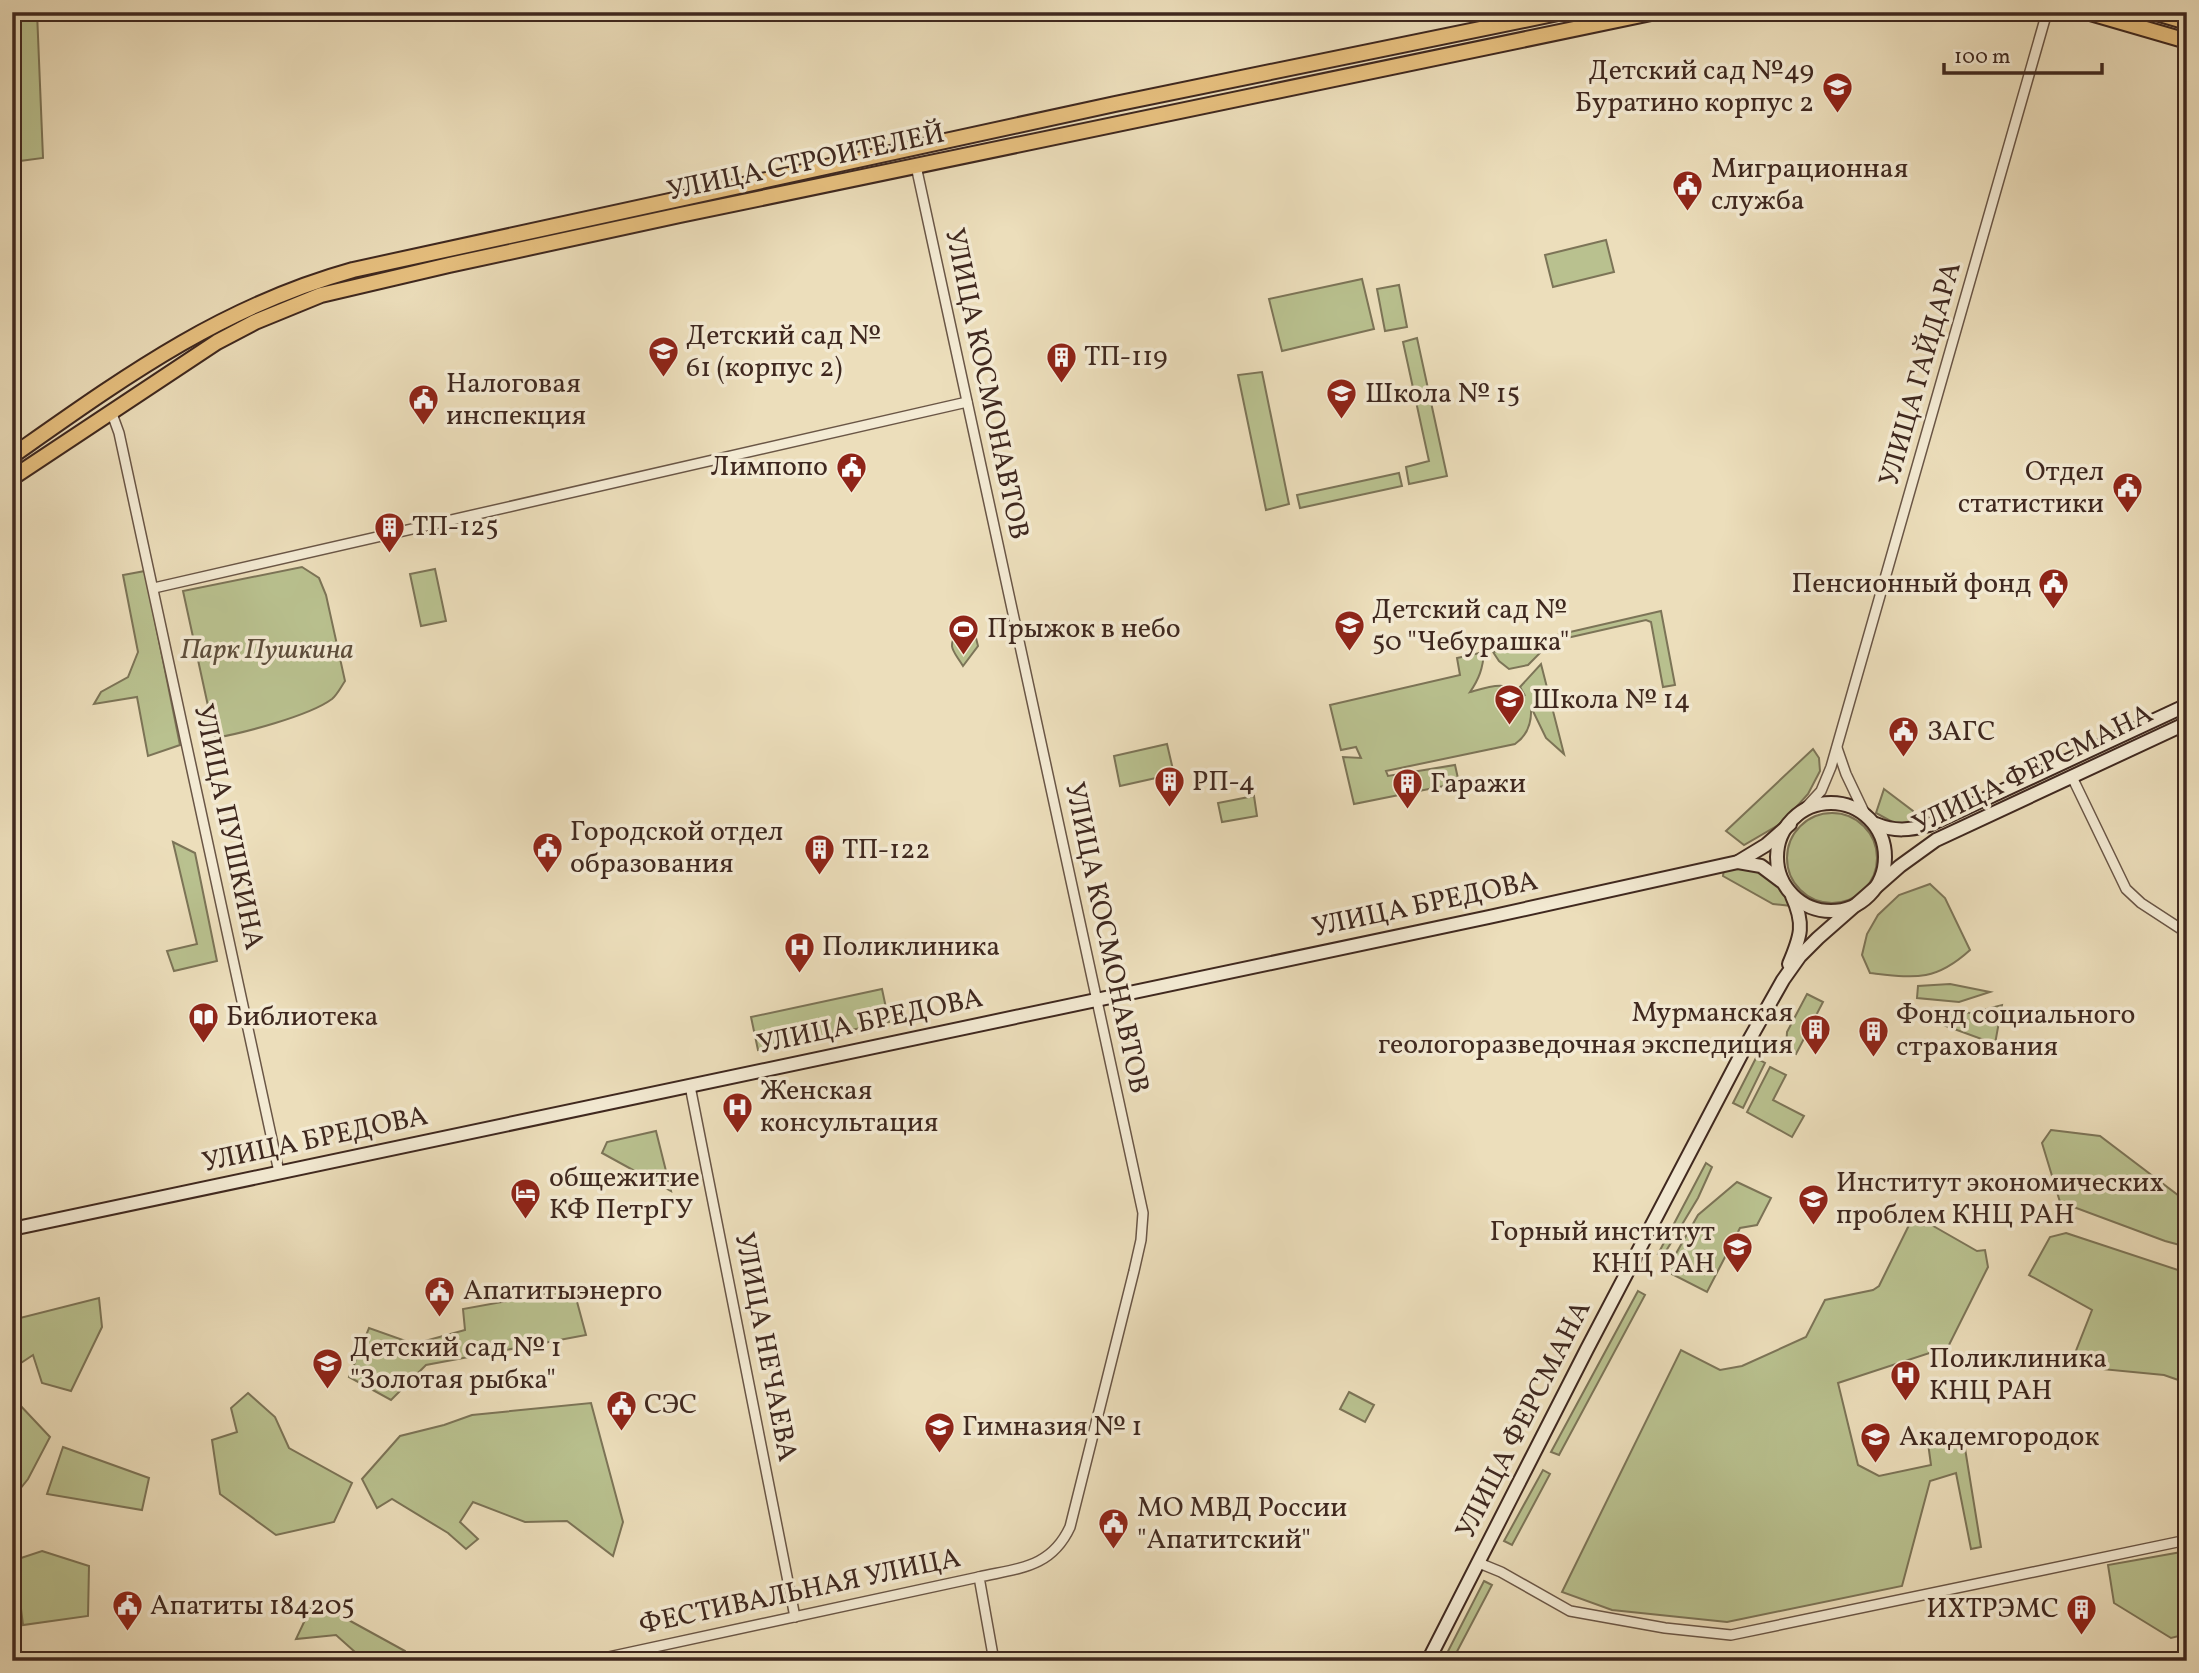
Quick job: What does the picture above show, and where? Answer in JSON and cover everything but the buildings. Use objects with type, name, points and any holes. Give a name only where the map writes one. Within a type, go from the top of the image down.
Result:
[{"type":"main road","name":"УЛИЦА СТРОИТЕЛЕЙ","points":[[12,456],[178,343],[295,287],[353,270],[911,148],[1563,12]]},
{"type":"main road","points":[[2087,12],[2187,41]]},
{"type":"main road","points":[[2153,12],[2187,22]]},
{"type":"main road","name":"УЛИЦА СТРОИТЕЛЕЙ","points":[[12,478],[218,342],[255,322],[321,295],[449,264],[1648,13]]},
{"type":"main road","points":[[1360,55],[1363,74]]},
{"type":"main road","points":[[911,148],[916,166]]},
{"type":"main road","points":[[676,199],[680,215]]},
{"type":"main road","points":[[102,394],[111,411]]},
{"type":"street","name":"УЛИЦА ГАЙДАРА","points":[[1793,821],[1821,790],[1837,748],[2047,12]]},
{"type":"street","name":"УЛИЦА КОСМОНАВТОВ","points":[[916,166],[1143,1213],[1142,1240],[1070,1527],[1055,1552],[1043,1560],[979,1577]]},
{"type":"street","points":[[154,588],[967,402]]},
{"type":"street","name":"УЛИЦА ПУШКИНА","points":[[111,411],[119,433],[154,588],[279,1172]]},
{"type":"street","name":"УЛИЦА ФЕРСМАНА","points":[[1876,824],[1888,829],[1908,830],[1929,825],[2187,705]]},
{"type":"street","name":"УЛИЦА ФЕРСМАНА","points":[[1428,1661],[1743,1051],[1783,980],[1800,957],[1865,897],[1936,840],[2187,723]]},
{"type":"street","points":[[2125,733],[2133,748]]},
{"type":"street","points":[[1837,748],[1865,814]]},
{"type":"street","points":[[2065,762],[2126,889],[2141,903],[2187,933]]},
{"type":"street","points":[[1830,801],[1842,803],[1865,814],[1876,824],[1886,850],[1883,871],[1877,884],[1865,897],[1843,911],[1831,912],[1801,902],[1761,866],[1738,862],[1766,845],[1810,807],[1830,801]]},
{"type":"street","points":[[1787,888],[1778,874],[1775,853],[1778,843],[1793,821]]},
{"type":"street","name":"УЛИЦА БРЕДОВА","points":[[12,1229],[1738,862]]},
{"type":"street","name":"УЛИЦА ФЕРСМАНА","points":[[1783,980],[1802,926],[1798,909],[1787,888]]},
{"type":"street","name":"УЛИЦА НЕЧАЕВА","points":[[690,1086],[795,1617]]},
{"type":"street","points":[[1479,1563],[1501,1572],[1570,1611],[1665,1628],[1731,1635],[2187,1540]]},
{"type":"street","points":[[979,1577],[994,1661]]},
{"type":"street","name":"ФЕСТИВАЛЬНАЯ УЛИЦА","points":[[590,1661],[979,1577]]},
{"type":"green space","points":[[12,12],[37,12],[43,158],[12,162]]},
{"type":"green space","points":[[1606,240],[1614,272],[1553,287],[1545,255]]},
{"type":"green space","points":[[1362,279],[1374,329],[1282,351],[1269,299]]},
{"type":"green space","points":[[1399,285],[1407,327],[1385,331],[1377,289]]},
{"type":"green space","points":[[1417,338],[1447,476],[1409,484],[1406,467],[1429,461],[1403,342]]},
{"type":"green space","points":[[1262,372],[1289,504],[1266,510],[1238,375]]},
{"type":"green space","points":[[1399,473],[1402,486],[1300,508],[1297,495]]},
{"type":"green space","name":"Парк Пушкина","points":[[302,567],[319,578],[326,595],[345,681],[332,699],[308,712],[215,738],[183,591]]},
{"type":"green space","points":[[435,569],[446,621],[421,626],[410,574]]},
{"type":"green space","points":[[145,571],[180,745],[148,756],[137,697],[94,704],[101,692],[128,677],[138,652],[123,575]]},
{"type":"green space","points":[[1661,611],[1675,685],[1663,687],[1651,622],[1646,620],[1558,640],[1557,635]]},
{"type":"green space","name":"Прыжок в небо","points":[[969,630],[975,634],[978,646],[963,666],[952,642],[958,632]]},
{"type":"green space","points":[[1538,642],[1540,653],[1528,665],[1509,669],[1493,652]]},
{"type":"green space","points":[[1484,652],[1480,673],[1470,692],[1492,686],[1505,686],[1525,696],[1520,687],[1541,664],[1564,754],[1546,738],[1531,707],[1528,728],[1515,744],[1386,771],[1388,776],[1455,765],[1459,783],[1354,804],[1343,757],[1361,758],[1356,747],[1341,750],[1330,705],[1460,675],[1457,658]]},
{"type":"green space","points":[[1167,744],[1174,774],[1120,786],[1114,756]]},
{"type":"green space","points":[[1813,749],[1819,758],[1820,771],[1808,794],[1782,823],[1744,845],[1726,831]]},
{"type":"green space","points":[[1884,789],[1913,811],[1919,823],[1896,824],[1876,813]]},
{"type":"green space","points":[[1254,796],[1257,816],[1222,822],[1218,803]]},
{"type":"green space","points":[[1823,813],[1841,813],[1857,820],[1870,833],[1877,849],[1877,867],[1870,883],[1857,896],[1841,903],[1823,903],[1807,896],[1794,883],[1787,867],[1787,849],[1794,833],[1807,820]]},
{"type":"green space","points":[[173,842],[195,853],[217,961],[174,971],[167,951],[197,944]]},
{"type":"green space","points":[[1742,868],[1758,872],[1772,881],[1792,906],[1773,904],[1723,876],[1724,869]]},
{"type":"green space","points":[[1930,884],[1945,898],[1970,950],[1935,973],[1900,976],[1870,973],[1862,955],[1867,934],[1878,915],[1899,895]]},
{"type":"green space","points":[[1950,984],[1990,992],[1959,1002],[1917,998],[1918,986]]},
{"type":"green space","points":[[882,989],[889,1022],[758,1050],[751,1017]]},
{"type":"green space","points":[[1807,994],[1823,1002],[1796,1054],[1786,1049],[1787,1032]]},
{"type":"green space","points":[[2002,1005],[1995,1044],[1911,1010],[1971,1013]]},
{"type":"green space","points":[[1756,1058],[1765,1063],[1743,1108],[1733,1103]]},
{"type":"green space","points":[[1770,1067],[1786,1075],[1773,1100],[1804,1116],[1792,1137],[1747,1112]]},
{"type":"green space","points":[[2051,1130],[2100,1136],[2187,1202],[2187,1247],[2060,1202],[2042,1143]]},
{"type":"green space","points":[[656,1131],[671,1191],[602,1153],[607,1142]]},
{"type":"green space","points":[[1706,1163],[1712,1167],[1698,1198],[1663,1256],[1658,1254]]},
{"type":"green space","points":[[1737,1182],[1771,1198],[1757,1225],[1740,1228],[1707,1292],[1666,1271],[1698,1215]]},
{"type":"green space","points":[[1914,1215],[1977,1251],[1985,1250],[1988,1267],[1948,1347],[1838,1383],[1858,1465],[1879,1476],[1931,1465],[1928,1443],[1963,1436],[1981,1547],[1971,1549],[1956,1473],[1930,1481],[1902,1586],[1727,1622],[1612,1610],[1562,1592],[1681,1350],[1720,1370],[1742,1366],[1806,1337],[1825,1300],[1873,1290],[1879,1286]]},
{"type":"green space","points":[[2066,1233],[2187,1273],[2187,1383],[2164,1375],[2070,1366],[2092,1310],[2029,1275],[2050,1237]]},
{"type":"green space","points":[[1638,1291],[1645,1295],[1559,1455],[1551,1452]]},
{"type":"green space","points":[[556,1292],[576,1298],[586,1335],[426,1365],[391,1400],[349,1377],[369,1328],[414,1344],[465,1330],[463,1309]]},
{"type":"green space","points":[[99,1298],[102,1327],[71,1391],[42,1383],[33,1355],[12,1369],[12,1320]]},
{"type":"green space","points":[[1349,1392],[1374,1405],[1365,1422],[1340,1409]]},
{"type":"green space","points":[[248,1393],[275,1417],[289,1448],[352,1483],[334,1522],[276,1535],[220,1494],[212,1440],[237,1432],[231,1408]]},
{"type":"green space","points":[[18,1403],[50,1437],[28,1479],[12,1499],[12,1407]]},
{"type":"green space","points":[[591,1403],[623,1522],[613,1556],[567,1521],[525,1522],[473,1502],[460,1522],[478,1539],[466,1549],[448,1533],[392,1499],[377,1508],[362,1479],[400,1436],[472,1415]]},
{"type":"green space","points":[[63,1447],[149,1478],[142,1510],[47,1494]]},
{"type":"green space","points":[[1543,1470],[1550,1474],[1512,1545],[1504,1541]]},
{"type":"green space","points":[[42,1551],[89,1566],[88,1616],[23,1625],[15,1560]]},
{"type":"green space","points":[[2187,1551],[2187,1634],[2171,1638],[2114,1603],[2108,1565]]},
{"type":"green space","points":[[1484,1581],[1492,1585],[1452,1661],[1443,1661]]},
{"type":"green space","points":[[314,1601],[405,1651],[408,1661],[357,1661],[355,1652],[336,1635],[296,1639]]},
{"type":"place","name":"Детский сад №49 Буратино корпус 2","points":[[1837,114]]},
{"type":"place","name":"Миграционная служба","points":[[1688,212]]},
{"type":"place","name":"Детский сад № 61 (корпус 2)","points":[[663,379]]},
{"type":"place","name":"ТП-119","points":[[1061,384]]},
{"type":"place","name":"Школа № 15","points":[[1342,421]]},
{"type":"place","name":"Налоговая инспекция","points":[[423,427]]},
{"type":"place","name":"Лимпопо","points":[[851,494]]},
{"type":"place","name":"Отдел статистики","points":[[2127,515]]},
{"type":"place","name":"ТП-125","points":[[389,554]]},
{"type":"place","name":"Пенсионный фонд","points":[[2054,611]]},
{"type":"place","name":"Детский сад № 50 \"Чебурашка\"","points":[[1349,653]]},
{"type":"place","name":"Прыжок в небо","points":[[964,656]]},
{"type":"place","name":"Школа № 14","points":[[1509,727]]},
{"type":"place","name":"ЗАГС","points":[[1904,759]]},
{"type":"place","name":"РП-4","points":[[1169,809]]},
{"type":"place","name":"Гаражи","points":[[1407,811]]},
{"type":"place","name":"Городской отдел образования","points":[[547,875]]},
{"type":"place","name":"ТП-122","points":[[819,877]]},
{"type":"place","name":"Поликлиника","points":[[799,974]]},
{"type":"place","name":"Библиотека","points":[[203,1044]]},
{"type":"place","name":"Мурманская геологоразведочная экспедиция","points":[[1816,1056]]},
{"type":"place","name":"Фонд социального страхования","points":[[1873,1058]]},
{"type":"place","name":"Женская консультация","points":[[737,1134]]},
{"type":"place","name":"общежитие КФ ПетрГУ","points":[[526,1221]]},
{"type":"place","name":"Институт экономических проблем КНЦ РАН","points":[[1813,1226]]},
{"type":"place","name":"Горный институт КНЦ РАН","points":[[1738,1275]]},
{"type":"place","name":"Апатитыэнерго","points":[[440,1318]]},
{"type":"place","name":"Детский сад № 1 \"Золотая рыбка\"","points":[[327,1391]]},
{"type":"place","name":"Поликлиника КНЦ РАН","points":[[1906,1402]]},
{"type":"place","name":"СЭС","points":[[621,1432]]},
{"type":"place","name":"Гимназия № 1","points":[[939,1454]]},
{"type":"place","name":"Академгородок","points":[[1876,1464]]},
{"type":"place","name":"МО МВД России \"Апатитский\"","points":[[1114,1551]]},
{"type":"place","name":"Апатиты 184205","points":[[127,1633]]},
{"type":"place","name":"ИХТРЭМС","points":[[2082,1636]]}]
